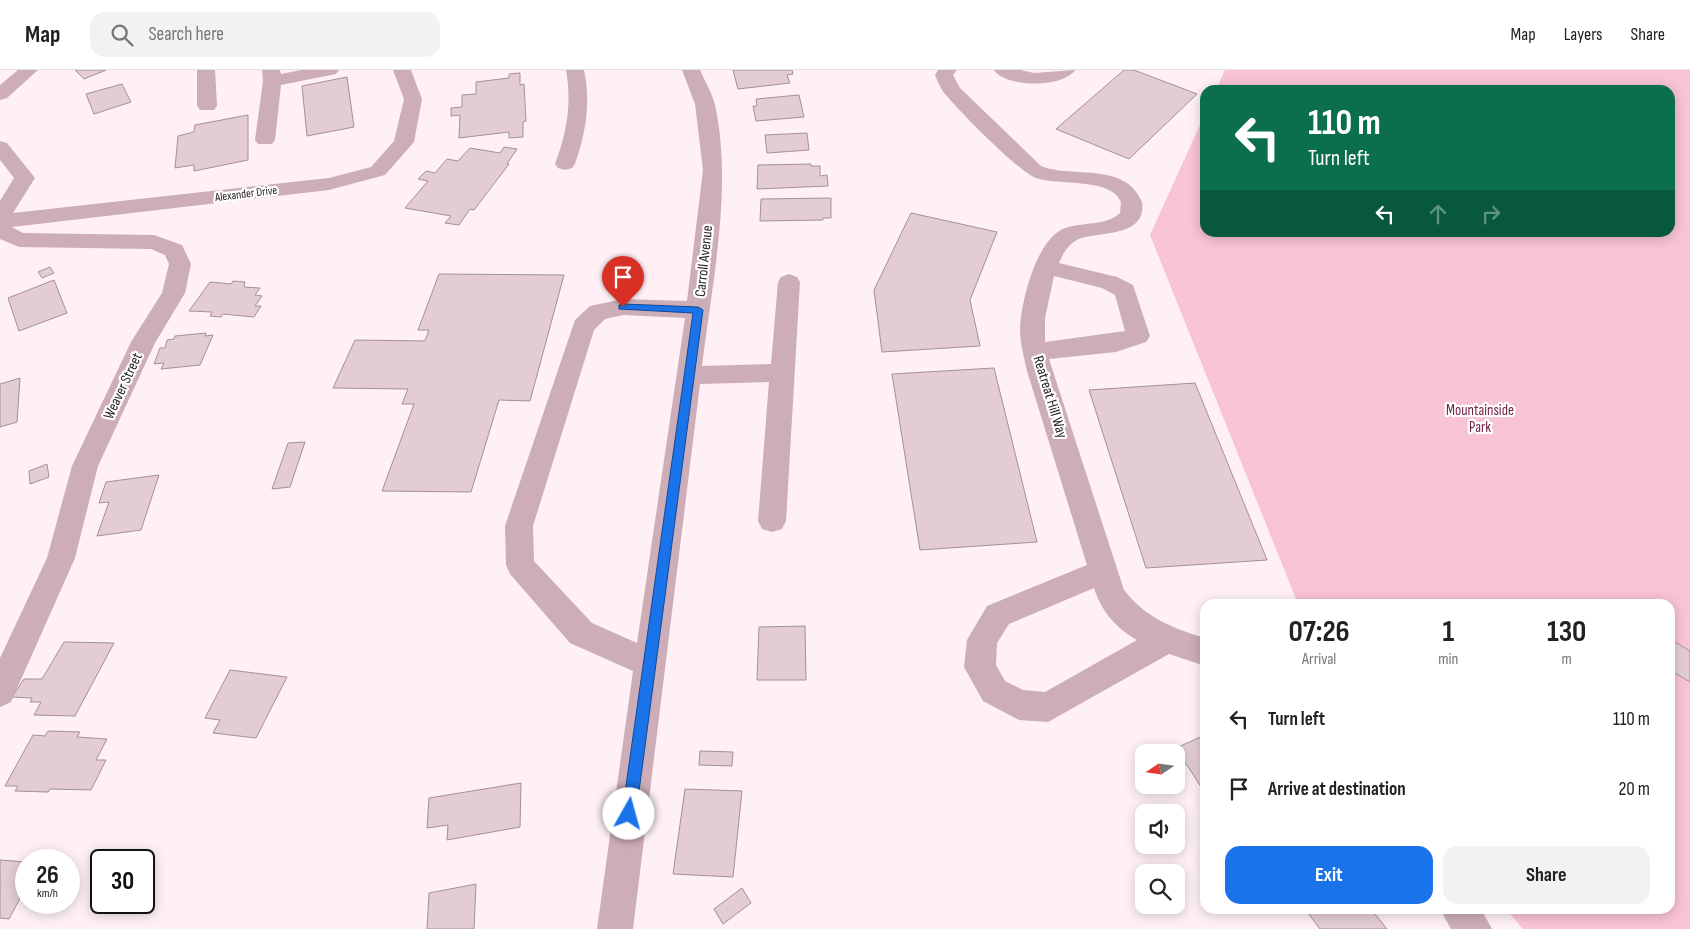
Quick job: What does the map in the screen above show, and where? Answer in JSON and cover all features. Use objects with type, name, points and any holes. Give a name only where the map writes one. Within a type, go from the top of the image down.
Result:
[{"type":"street","points":[[0,94],[29,70]]},
{"type":"street","points":[[206,70],[207,106]]},
{"type":"street","points":[[265,140],[272,76],[330,70]]},
{"type":"street","name":"Alexander Drive","points":[[0,221],[165,204],[329,184],[378,171],[404,142],[412,99],[402,70]]},
{"type":"street","points":[[565,164],[575,138],[579,113],[575,70]]},
{"type":"street","name":"Carroll Avenue","points":[[615,929],[648,663],[698,310],[713,170],[705,104],[691,70]]},
{"type":"street","name":"Reatreat Hill Way","points":[[948,70],[944,75],[952,91],[1034,170],[1049,176],[1086,178],[1108,182],[1127,193],[1132,201],[1131,212],[1125,220],[1116,225],[1079,231],[1062,239],[1053,251],[1046,267],[1034,310],[1032,329],[1042,379],[1111,596],[1121,610],[1144,629],[1166,640],[1200,650]]},
{"type":"street","points":[[1003,70],[1037,79],[1048,78],[1066,70]]},
{"type":"street","points":[[0,147],[25,178],[0,217]]},
{"type":"street","name":"Weaver Street","points":[[0,226],[5,233],[19,240],[154,242],[174,250],[180,264],[173,293],[143,342],[85,466],[61,558],[0,692]]},
{"type":"street","points":[[1036,352],[1116,343],[1138,336],[1125,291],[1109,282],[1046,267]]},
{"type":"street","points":[[772,521],[789,282]]},
{"type":"street","points":[[648,663],[582,633],[520,565],[519,526],[583,326],[598,312],[623,307],[698,310]]},
{"type":"street","points":[[689,375],[782,373]]},
{"type":"street","points":[[1102,572],[998,615],[982,640],[980,667],[994,691],[1019,705],[1048,707],[1166,640]]},
{"type":"street","points":[[1462,914],[1474,929]]},
{"type":"green space","name":"Mountainside Park","points":[[1225,70],[1690,70],[1690,929],[1523,929],[1510,914],[1675,914],[1675,599],[1296,599],[1150,235],[1200,125],[1200,237],[1675,237],[1675,85],[1218,85]]},
{"type":"building","points":[[75,70],[106,70],[84,79]]},
{"type":"building","points":[[733,70],[792,70],[793,74],[787,75],[790,83],[738,89]]},
{"type":"building","points":[[1124,70],[1134,70],[1197,94],[1129,159],[1056,129]]},
{"type":"building","points":[[520,73],[520,85],[524,84],[526,121],[523,122],[523,137],[509,138],[509,132],[459,138],[460,115],[451,116],[451,108],[462,107],[462,95],[476,94],[476,82],[509,78],[509,74]]},
{"type":"building","points":[[347,77],[354,127],[307,136],[302,86]]},
{"type":"building","points":[[122,84],[131,102],[94,114],[86,94]]},
{"type":"building","points":[[799,95],[804,117],[756,121],[753,106],[757,106],[756,99]]},
{"type":"building","points":[[248,115],[248,160],[194,171],[194,165],[175,168],[178,136],[194,132],[195,125]]},
{"type":"building","points":[[807,133],[809,150],[767,153],[765,135]]},
{"type":"building","points":[[504,147],[517,149],[507,164],[509,164],[474,210],[470,209],[459,225],[445,223],[451,216],[405,208],[428,181],[418,179],[426,171],[435,173],[447,159],[458,161],[470,148],[500,153]]},
{"type":"building","points":[[811,164],[811,166],[820,166],[820,176],[827,175],[828,186],[757,189],[758,165]]},
{"type":"building","points":[[831,198],[831,218],[823,218],[823,220],[760,221],[761,199]]},
{"type":"building","points":[[911,213],[997,232],[970,300],[980,346],[882,352],[874,290]]},
{"type":"building","points":[[50,267],[54,273],[42,278],[38,272]]},
{"type":"building","points":[[439,274],[564,275],[530,401],[499,400],[471,492],[382,491],[414,404],[402,404],[408,389],[333,388],[355,340],[425,341],[429,330],[418,330]]},
{"type":"building","points":[[54,280],[67,313],[19,331],[8,298]]},
{"type":"building","points":[[233,281],[245,282],[244,287],[260,288],[255,295],[262,296],[255,306],[261,306],[254,317],[223,314],[221,317],[210,316],[212,312],[189,311],[210,282],[231,284]]},
{"type":"building","points":[[206,333],[205,336],[213,335],[200,365],[161,369],[164,363],[154,364],[160,348],[165,348],[167,340],[174,339],[175,336]]},
{"type":"building","points":[[994,368],[1037,542],[920,550],[892,374]]},
{"type":"building","points":[[20,378],[17,422],[0,427],[0,384]]},
{"type":"building","points":[[1195,383],[1267,560],[1146,568],[1089,390]]},
{"type":"building","points":[[305,442],[290,487],[272,489],[288,443]]},
{"type":"building","points":[[47,464],[49,477],[30,484],[29,471]]},
{"type":"building","points":[[159,475],[141,530],[97,536],[109,502],[99,503],[106,482]]},
{"type":"building","points":[[805,626],[806,680],[757,680],[759,627]]},
{"type":"building","points":[[64,642],[114,643],[75,716],[34,715],[41,702],[30,702],[32,698],[12,697],[24,679],[42,679]]},
{"type":"building","points":[[1675,642],[1690,651],[1690,682],[1675,673]]},
{"type":"building","points":[[230,670],[287,677],[256,738],[213,733],[220,720],[205,718]]},
{"type":"building","points":[[48,731],[80,732],[77,737],[107,739],[96,760],[106,760],[91,790],[50,789],[48,792],[15,791],[18,786],[5,786],[33,735],[45,736]]},
{"type":"building","points":[[1200,737],[1200,785],[1185,762],[1185,744]]},
{"type":"building","points":[[700,751],[733,752],[732,766],[699,765]]},
{"type":"building","points":[[521,783],[520,827],[447,840],[448,825],[427,828],[429,798]]},
{"type":"building","points":[[685,789],[742,791],[733,877],[673,874]]},
{"type":"building","points":[[0,860],[15,861],[15,908],[9,919],[0,918]]},
{"type":"building","points":[[476,884],[474,929],[427,929],[429,893]]},
{"type":"building","points":[[742,888],[751,903],[723,924],[714,909]]},
{"type":"building","points":[[1309,914],[1375,914],[1387,929],[1320,929]]},
{"type":"route","points":[[623,307],[698,310],[629,814]]}]
